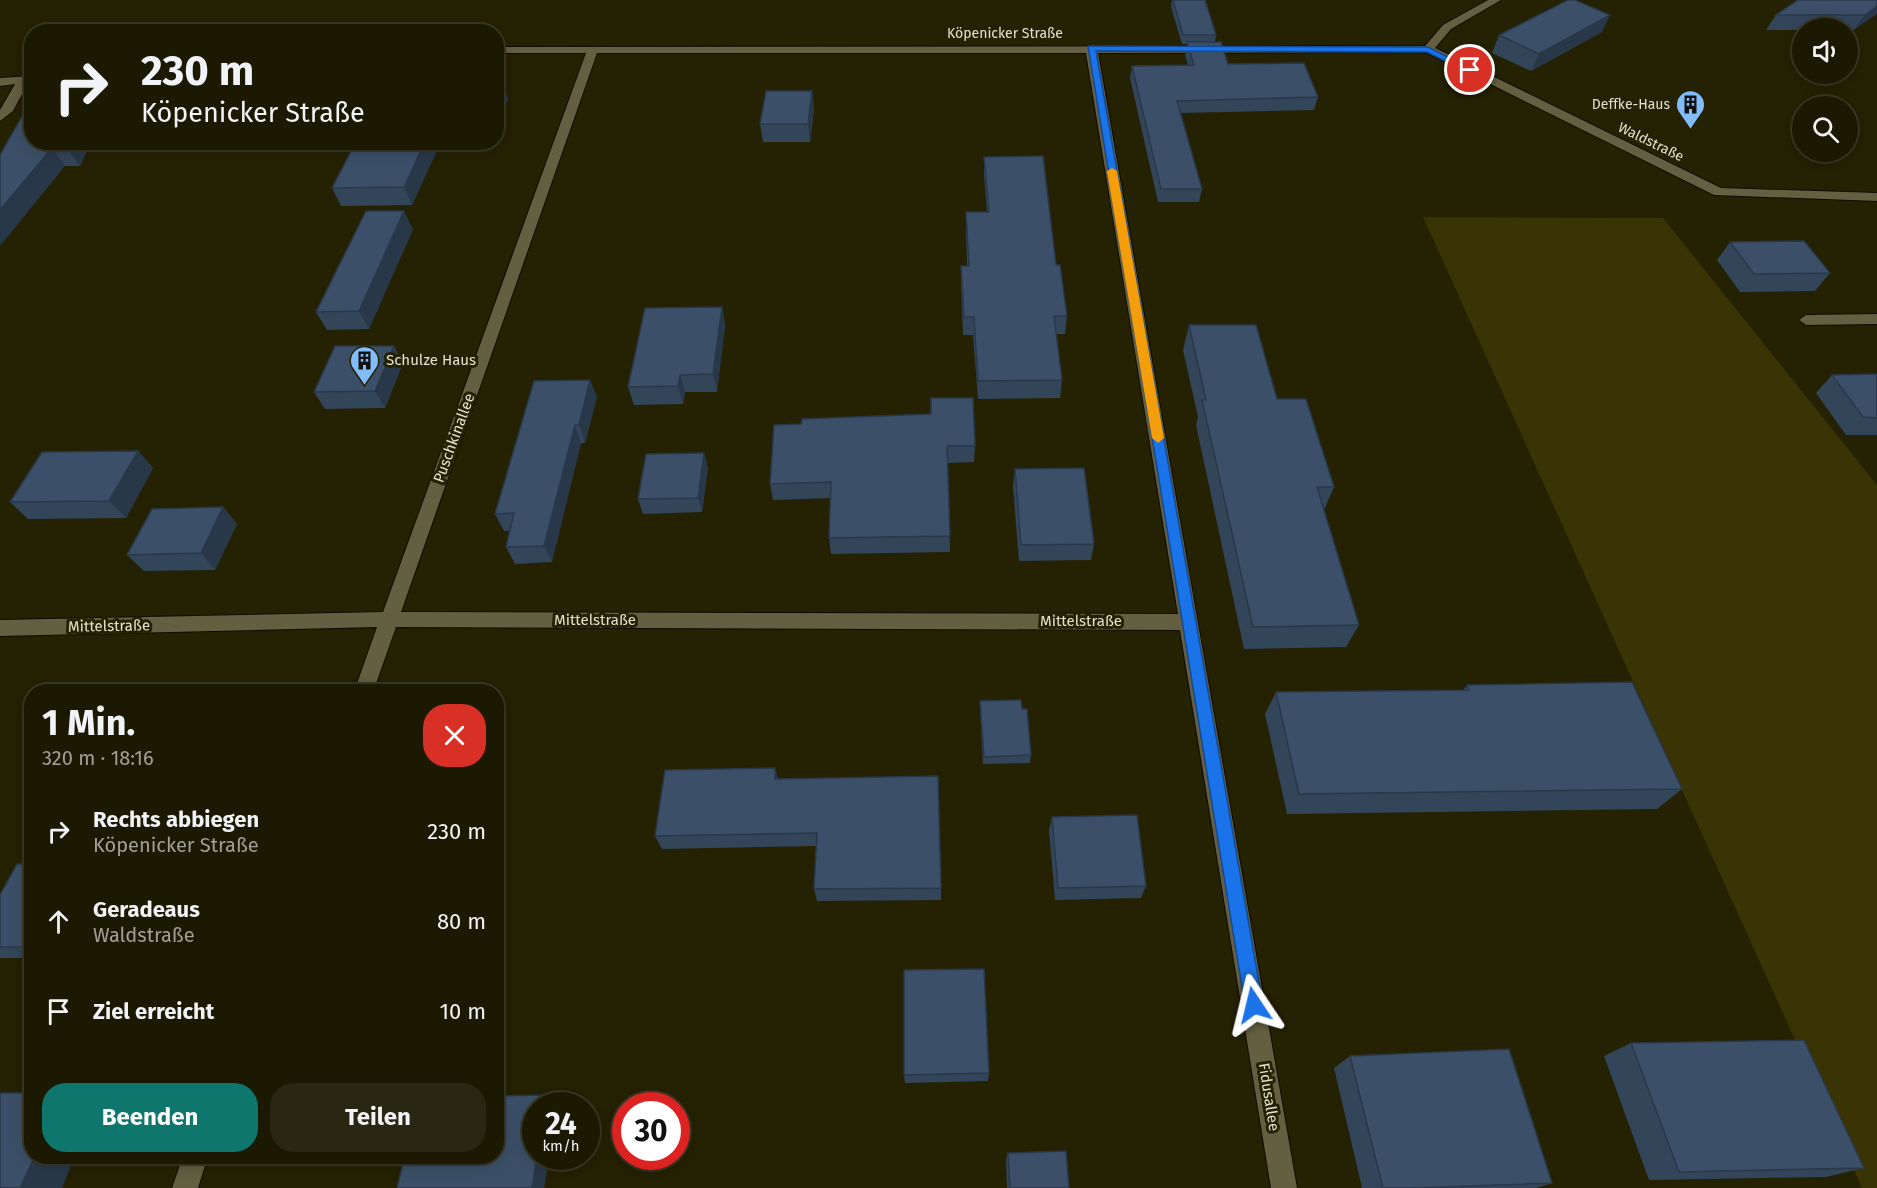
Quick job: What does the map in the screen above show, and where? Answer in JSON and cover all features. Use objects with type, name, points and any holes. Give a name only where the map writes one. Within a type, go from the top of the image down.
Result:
[{"type":"street","points":[[1428,50],[1447,27],[1496,0]]},
{"type":"street","name":"Köpenicker Straße","points":[[504,50],[1091,48],[1428,50]]},
{"type":"street","name":"Fidusallee","points":[[1091,48],[1284,1188]]},
{"type":"street","name":"Puschkinallee","points":[[366,684],[593,49]]},
{"type":"street","name":"Waldstraße","points":[[1428,50],[1719,192],[1870,197]]},
{"type":"street","points":[[0,82],[24,79]]},
{"type":"street","points":[[0,117],[24,85]]},
{"type":"street","points":[[1870,197],[1877,212]]},
{"type":"street","points":[[1806,320],[1877,319]]},
{"type":"street","name":"Mittelstraße","points":[[0,628],[389,619],[1189,622]]},
{"type":"street","points":[[185,1188],[193,1164]]},
{"type":"shaded area","points":[[1423,217],[1663,218],[1877,485],[1877,1188],[1862,1188]]},
{"type":"building","points":[[1173,0],[1205,0],[1216,35],[1183,35]]},
{"type":"building","points":[[1568,0],[1575,0],[1610,15],[1539,54],[1499,35]]},
{"type":"building","points":[[1798,0],[1877,0],[1877,6],[1865,15],[1776,15]]},
{"type":"building","points":[[1187,42],[1221,42],[1228,64],[1304,63],[1318,97],[1177,101],[1202,189],[1161,189],[1132,66],[1194,65]]},
{"type":"building","points":[[766,91],[812,91],[808,124],[760,124]]},
{"type":"building","points":[[24,113],[24,150],[50,150],[0,210],[0,155]]},
{"type":"building","points":[[352,150],[421,150],[404,187],[332,188]]},
{"type":"building","points":[[1043,156],[1056,265],[1060,265],[1067,316],[1054,316],[1062,380],[978,381],[974,317],[964,317],[961,266],[969,266],[966,212],[989,212],[984,157]]},
{"type":"building","points":[[366,211],[404,211],[359,311],[316,312]]},
{"type":"building","points":[[1804,241],[1830,273],[1754,274],[1730,242]]},
{"type":"building","points":[[722,307],[713,374],[680,375],[678,386],[628,387],[645,308]]},
{"type":"building","points":[[1189,325],[1256,325],[1277,399],[1306,399],[1334,487],[1317,487],[1359,625],[1253,627],[1202,400],[1206,400]]},
{"type":"building","points":[[335,346],[394,346],[375,391],[314,392]]},
{"type":"building","points":[[1877,374],[1877,418],[1863,417],[1832,375]]},
{"type":"building","points":[[590,380],[579,425],[575,425],[544,546],[506,547],[514,513],[495,514],[534,381]]},
{"type":"building","points":[[931,398],[973,398],[975,446],[947,446],[950,536],[829,538],[831,482],[770,484],[774,425],[801,424],[802,419],[931,414]]},
{"type":"building","points":[[138,451],[109,501],[10,502],[42,452]]},
{"type":"building","points":[[704,453],[698,498],[638,499],[646,454]]},
{"type":"building","points":[[1084,468],[1094,544],[1021,545],[1015,469]]},
{"type":"building","points":[[223,507],[201,553],[127,555],[152,509]]},
{"type":"building","points":[[1632,682],[1682,789],[1299,794],[1276,692],[1469,690],[1467,685]]},
{"type":"building","points":[[1021,700],[1022,709],[1027,709],[1031,755],[984,757],[980,701]]},
{"type":"building","points":[[775,768],[775,779],[938,776],[941,888],[814,889],[817,833],[655,836],[665,770]]},
{"type":"building","points":[[1137,815],[1146,886],[1058,888],[1052,817]]},
{"type":"building","points":[[17,864],[24,864],[24,947],[0,947],[0,895]]},
{"type":"building","points":[[984,969],[989,1073],[904,1075],[904,970]]},
{"type":"building","points":[[1804,1040],[1864,1168],[1679,1172],[1631,1043]]},
{"type":"building","points":[[1509,1049],[1552,1183],[1383,1188],[1350,1056]]},
{"type":"building","points":[[0,1093],[24,1093],[24,1164],[31,1164],[20,1188],[0,1188]]},
{"type":"building","points":[[504,1096],[522,1096],[522,1170],[535,1170],[532,1188],[397,1188],[403,1164],[504,1164]]},
{"type":"building","points":[[1066,1151],[1069,1188],[1010,1188],[1008,1153]]},
{"type":"slow traffic","points":[[1112,171],[1158,438]]},
{"type":"place","name":"Deffke-Haus","points":[[1691,130]]},
{"type":"place","name":"Schulze Haus","points":[[365,386]]},
{"type":"route","points":[[1254,1005],[1091,48],[1428,50],[1470,70]]}]
